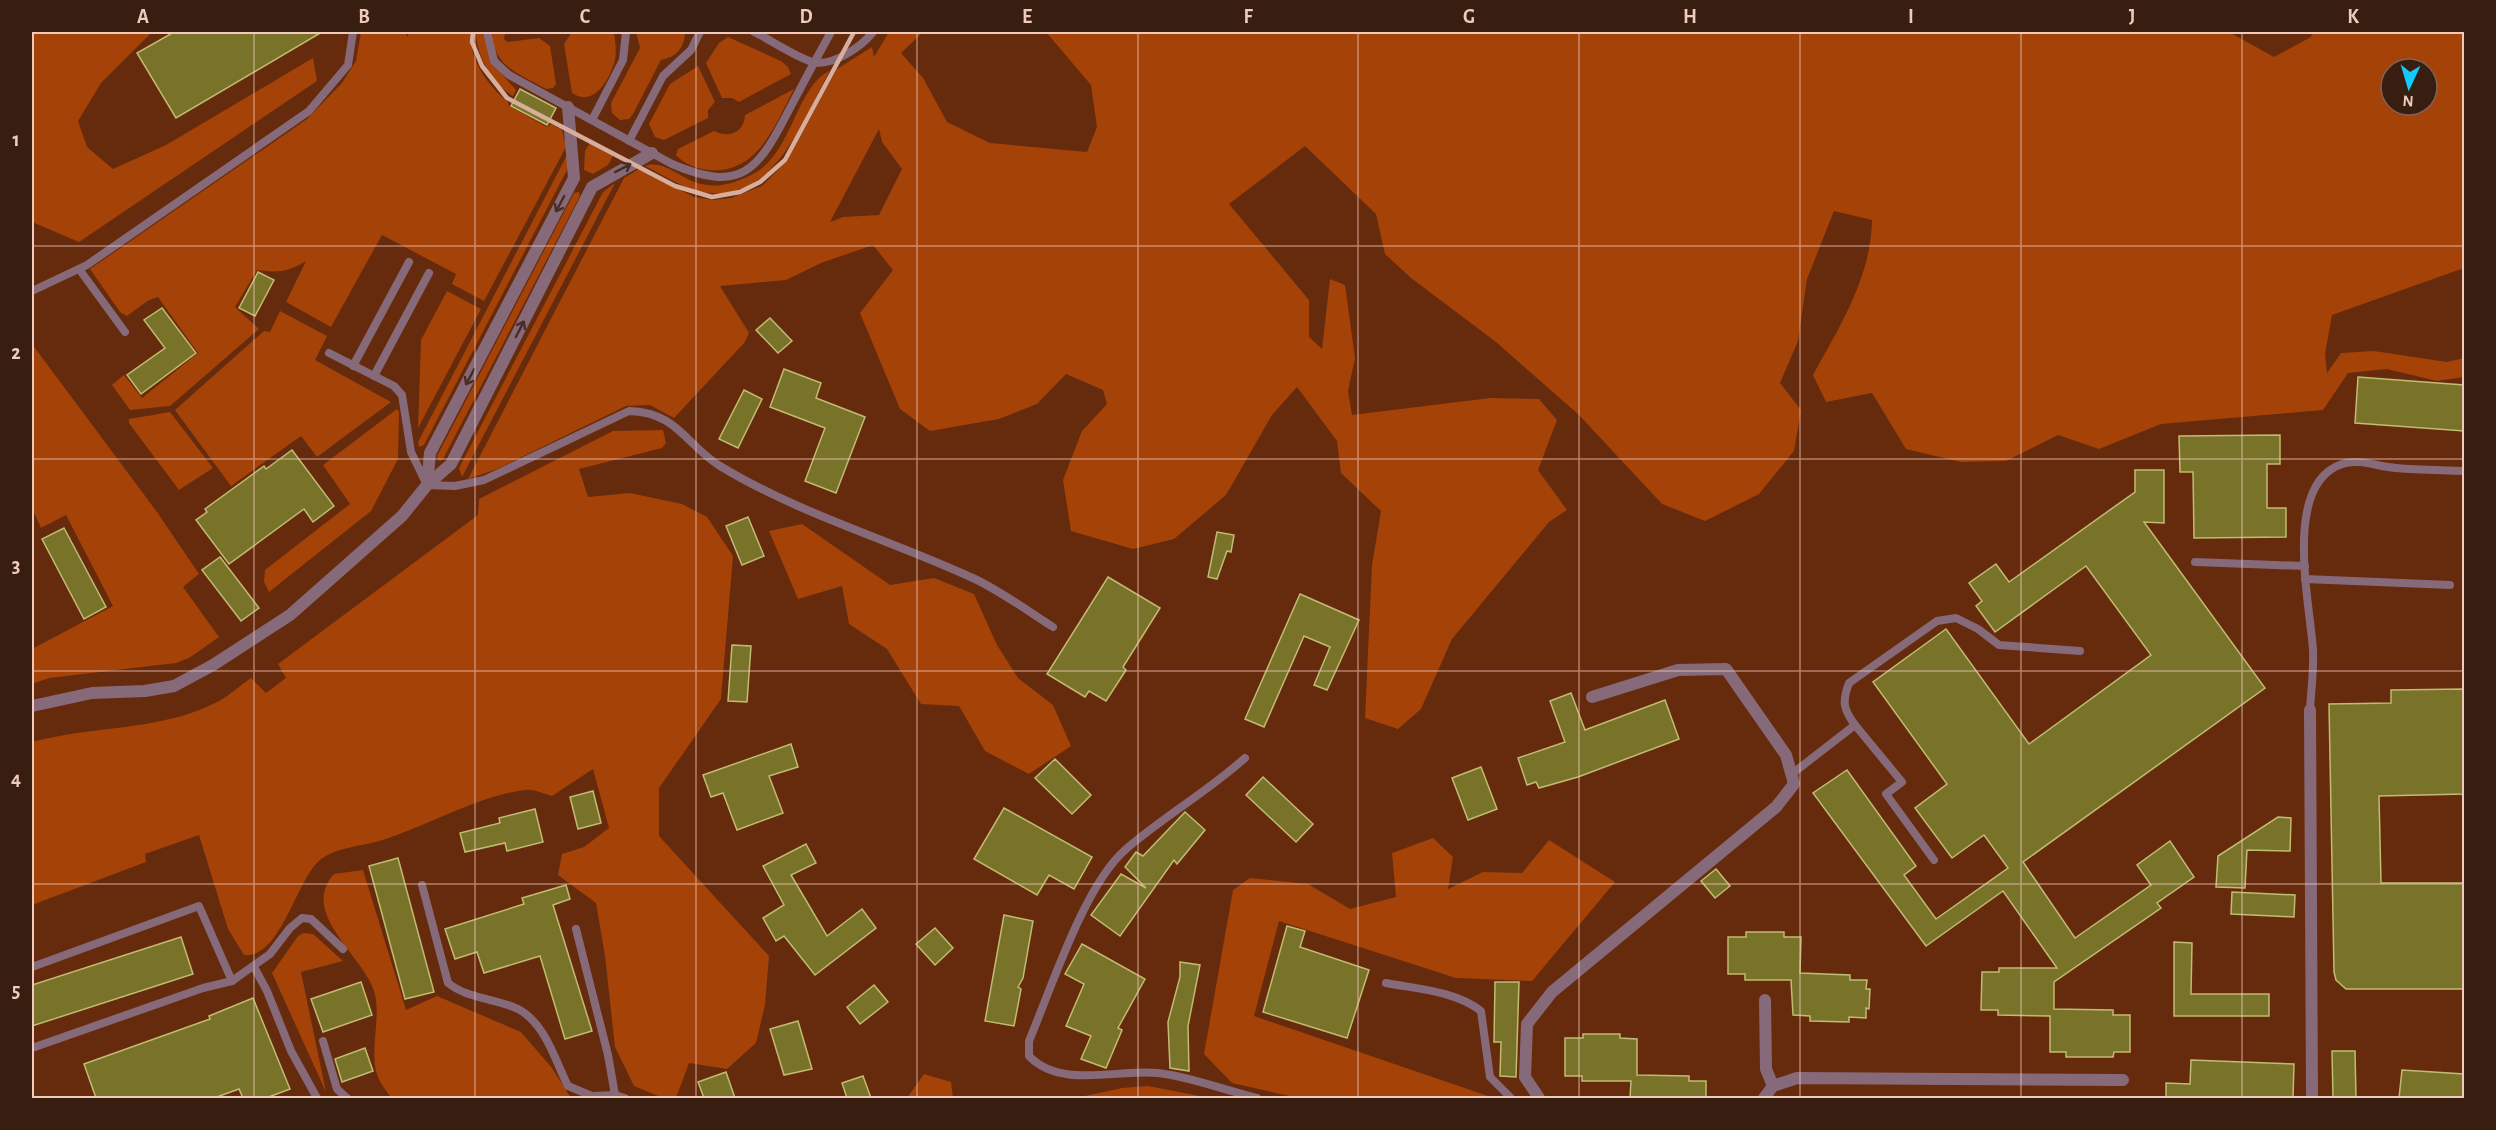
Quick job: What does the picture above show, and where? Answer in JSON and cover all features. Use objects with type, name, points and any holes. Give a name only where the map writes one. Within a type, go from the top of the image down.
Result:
[{"type":"street","points":[[427,485],[430,453],[574,178],[568,107]]},
{"type":"street","points":[[32,706],[92,693],[146,691],[174,686],[213,665],[290,615],[402,516],[427,485],[451,464],[592,187],[652,153]]},
{"type":"street","points":[[574,178],[592,187]]},
{"type":"street","points":[[1539,1098],[1525,1077],[1527,1024],[1552,992],[1776,807],[1794,784],[1793,773],[1786,755],[1726,669],[1678,670],[1592,697]]},
{"type":"street","points":[[2310,710],[2312,1098]]},
{"type":"street","points":[[1765,1000],[1766,1069],[1773,1086]]},
{"type":"street","points":[[1764,1098],[1773,1086],[1797,1078],[2123,1080]]},
{"type":"lane","points":[[32,291],[79,269],[309,111],[348,65],[353,32]]},
{"type":"lane","points":[[487,32],[494,61],[509,75],[652,153],[698,175],[713,177],[738,174],[753,167],[769,149],[831,32]]},
{"type":"lane","points":[[592,120],[623,60],[626,32]]},
{"type":"lane","points":[[629,141],[663,76],[691,50],[700,32]]},
{"type":"lane","points":[[754,32],[813,63],[846,54],[865,42],[873,32]]},
{"type":"lane","points":[[353,366],[409,262]]},
{"type":"lane","points":[[79,269],[125,332]]},
{"type":"lane","points":[[374,376],[429,273]]},
{"type":"lane","points":[[329,354],[394,386],[402,395],[411,452],[427,485],[455,486],[484,480],[629,411],[644,411],[675,425],[718,464],[761,489],[978,580],[1053,627]]},
{"type":"lane","points":[[2310,710],[2313,652],[2305,566],[2306,512],[2310,493],[2324,477],[2341,464],[2364,462],[2394,468],[2464,471]]},
{"type":"lane","points":[[2195,562],[2305,566]]},
{"type":"lane","points":[[2305,579],[2450,585]]},
{"type":"lane","points":[[1934,860],[1886,794],[1902,782],[1845,711],[1844,698],[1849,683],[1937,621],[1956,618],[1978,629],[1999,645],[2080,651]]},
{"type":"lane","points":[[1793,773],[1855,725]]},
{"type":"lane","points":[[1245,759],[1123,852],[1088,900],[1029,1041],[1029,1056],[1040,1067],[1070,1073],[1110,1076],[1158,1073],[1257,1098]]},
{"type":"lane","points":[[422,885],[448,983],[459,992],[519,1010],[539,1026],[568,1086],[592,1096],[615,1095],[625,1098]]},
{"type":"lane","points":[[32,967],[199,906],[232,981]]},
{"type":"lane","points":[[32,1048],[202,988],[232,981],[270,954],[290,928],[302,918],[311,919],[343,949]]},
{"type":"lane","points":[[576,929],[608,1055],[615,1095]]},
{"type":"lane","points":[[254,967],[267,991],[291,1051],[317,1098]]},
{"type":"lane","points":[[1386,982],[1446,995],[1473,1005],[1481,1011],[1490,1077],[1511,1098]]},
{"type":"lane","points":[[323,1041],[337,1089],[347,1098]]},
{"type":"shaded area","points":[[32,32],[152,32],[101,83],[78,121],[87,147],[113,169],[166,145],[313,58],[317,81],[79,242],[32,222]]},
{"type":"shaded area","points":[[361,32],[406,32],[407,37],[410,32],[470,32],[476,62],[493,88],[508,102],[509,106],[547,127],[551,124],[562,130],[566,147],[484,301],[452,284],[456,274],[382,235],[331,327],[286,302],[306,261],[283,271],[257,270],[235,307],[259,329],[170,406],[130,410],[112,385],[124,375],[142,398],[198,353],[158,297],[149,300],[127,316],[120,312],[90,269],[307,119],[342,83],[356,61]]},
{"type":"shaded area","points":[[476,32],[483,32],[491,62],[516,90],[513,96],[498,84],[482,60]]},
{"type":"shaded area","points":[[491,32],[505,32],[504,39],[507,42],[539,38],[550,46],[556,84],[553,88],[546,89],[509,68],[497,54]]},
{"type":"shaded area","points":[[572,32],[614,32],[616,53],[613,67],[600,89],[587,97],[580,97],[572,93],[564,44]]},
{"type":"shaded area","points":[[636,32],[685,34],[683,44],[678,51],[671,57],[661,60],[633,114],[629,119],[620,120],[612,113],[611,103],[640,48]]},
{"type":"shaded area","points":[[889,32],[938,32],[921,34],[901,53],[923,78],[947,122],[990,143],[1087,152],[1097,127],[1091,85],[1046,32],[2229,32],[2274,57],[2311,37],[2313,32],[2464,32],[2464,268],[2332,315],[2325,354],[2327,373],[2341,353],[2374,351],[2447,362],[2464,358],[2464,377],[2437,381],[2387,369],[2348,373],[2323,410],[2161,424],[2099,449],[2058,435],[2006,461],[1961,462],[1906,449],[1872,393],[1826,402],[1813,375],[1852,300],[1860,281],[1870,241],[1872,220],[1834,211],[1807,279],[1798,341],[1780,383],[1801,410],[1794,451],[1759,494],[1705,521],[1662,504],[1579,415],[1496,342],[1411,278],[1385,254],[1376,214],[1305,146],[1229,204],[1309,300],[1309,337],[1322,349],[1330,279],[1345,285],[1355,358],[1348,391],[1352,415],[1490,398],[1539,399],[1557,420],[1538,470],[1567,510],[1549,522],[1452,639],[1421,709],[1398,729],[1365,718],[1372,565],[1381,511],[1341,473],[1337,441],[1297,387],[1272,415],[1226,495],[1174,539],[1133,549],[1071,531],[1063,480],[1082,431],[1107,404],[1103,390],[1066,374],[1037,404],[999,419],[930,431],[900,409],[860,313],[893,270],[873,245],[821,263],[786,280],[720,286],[749,333],[745,342],[674,418],[650,405],[626,406],[497,469],[468,479],[624,178],[639,169],[694,197],[713,200],[731,198],[762,186],[787,161],[837,69],[872,47],[874,57]],"holes":[[[879,129],[882,142],[902,169],[879,215],[843,217],[830,222]]]},
{"type":"shaded area","points":[[728,37],[781,61],[788,67],[791,74],[739,102],[732,98],[722,98],[706,63],[719,43]]},
{"type":"shaded area","points":[[698,66],[715,102],[708,110],[708,118],[664,140],[655,137],[649,124],[670,84]]},
{"type":"shaded area","points":[[830,70],[808,113],[781,157],[764,175],[744,188],[722,193],[695,190],[645,166],[665,167],[691,181],[704,185],[734,182],[755,173],[768,163],[778,150],[808,91]]},
{"type":"shaded area","points":[[794,89],[772,132],[752,156],[740,164],[726,169],[709,170],[695,167],[676,155],[678,149],[714,131],[731,134],[739,130],[745,115]]},
{"type":"shaded area","points":[[590,143],[613,156],[608,165],[593,174],[584,170],[585,151]]},
{"type":"shaded area","points":[[567,155],[567,170],[424,445],[419,447],[418,442]]},
{"type":"shaded area","points":[[615,183],[462,477],[459,468],[603,192]]},
{"type":"shaded area","points":[[579,192],[580,196],[443,459],[439,461],[437,456],[574,193]]},
{"type":"shaded area","points":[[447,291],[481,309],[418,428],[421,340]]},
{"type":"shaded area","points":[[280,311],[327,336],[315,360],[391,402],[317,457],[301,436],[231,486],[175,410],[264,331],[270,332]]},
{"type":"shaded area","points":[[32,344],[157,512],[199,574],[183,587],[219,637],[189,658],[176,663],[49,678],[32,684],[32,649],[113,606],[66,515],[41,528],[32,508]]},
{"type":"shaded area","points":[[397,409],[399,412],[398,459],[371,511],[269,592],[264,582],[265,570],[350,504],[323,465]]},
{"type":"shaded area","points":[[170,412],[213,468],[179,490],[129,423],[129,419]]},
{"type":"shaded area","points":[[663,430],[666,443],[662,448],[579,469],[588,497],[630,493],[682,504],[707,517],[733,556],[721,699],[659,788],[659,836],[769,956],[765,1005],[756,1043],[727,1069],[689,1063],[676,1098],[663,1098],[634,1086],[615,1047],[605,956],[596,903],[558,875],[562,854],[584,847],[609,828],[593,769],[552,796],[529,790],[509,793],[472,804],[379,841],[331,853],[318,862],[310,872],[277,933],[268,945],[257,953],[244,955],[228,929],[199,835],[145,854],[146,862],[32,905],[32,742],[77,733],[147,724],[192,713],[218,701],[251,678],[266,693],[286,678],[278,664],[478,515],[479,499],[613,431]]},
{"type":"shaded area","points":[[802,524],[890,585],[934,578],[974,594],[997,645],[1018,678],[1053,705],[1071,746],[1029,774],[985,751],[959,706],[921,704],[887,649],[849,624],[842,586],[798,599],[769,531]]},
{"type":"shaded area","points":[[1433,838],[1453,857],[1448,889],[1483,872],[1522,873],[1549,840],[1615,882],[1532,981],[1456,978],[1279,921],[1254,1016],[1494,1098],[1298,1098],[1232,1083],[1204,1054],[1233,890],[1250,878],[1308,884],[1350,909],[1396,897],[1392,853]]},
{"type":"shaded area","points":[[363,870],[406,1010],[437,996],[521,1032],[552,1068],[571,1098],[391,1098],[379,1081],[375,1065],[377,1011],[374,991],[358,963],[336,933],[324,904],[325,889],[334,874]]},
{"type":"shaded area","points":[[304,933],[313,934],[343,961],[301,972],[326,1092],[272,973],[298,936]]},
{"type":"shaded area","points":[[924,1074],[951,1082],[953,1098],[907,1098]]},
{"type":"shaded area","points":[[1148,1086],[1210,1098],[1076,1098],[1122,1088]]},
{"type":"building","points":[[174,32],[322,32],[176,118],[137,53]]},
{"type":"building","points":[[520,89],[556,108],[547,125],[511,106]]},
{"type":"building","points":[[258,272],[274,280],[255,316],[239,308]]},
{"type":"building","points":[[162,308],[196,353],[141,394],[127,375],[165,348],[144,320]]},
{"type":"building","points":[[770,318],[792,341],[778,353],[756,330]]},
{"type":"building","points":[[784,369],[821,383],[816,398],[865,417],[836,493],[805,481],[825,428],[770,407]]},
{"type":"building","points":[[2358,377],[2464,385],[2464,431],[2355,423]]},
{"type":"building","points":[[744,390],[762,399],[738,448],[719,439]]},
{"type":"building","points":[[2280,435],[2280,464],[2267,464],[2267,508],[2286,508],[2286,537],[2194,538],[2193,472],[2180,472],[2179,436]]},
{"type":"building","points":[[292,450],[334,506],[313,522],[304,509],[229,564],[196,520],[207,512],[205,509],[264,466],[266,469]]},
{"type":"building","points":[[2135,470],[2164,470],[2164,523],[2144,522],[2265,688],[2023,862],[2075,938],[2151,885],[2137,865],[2170,841],[2194,877],[2157,903],[2161,908],[2054,982],[2054,1009],[2113,1010],[2113,1015],[2130,1015],[2130,1052],[2114,1052],[2113,1057],[2066,1057],[2066,1052],[2050,1052],[2050,1016],[1998,1015],[1998,1010],[1981,1010],[1982,972],[1999,972],[1999,968],[2057,968],[2003,891],[1926,946],[1813,793],[1847,770],[1916,866],[1904,875],[1936,919],[2008,868],[1984,835],[1952,858],[1915,808],[1947,784],[1873,682],[1946,629],[2029,744],[2151,655],[2086,566],[1995,632],[1976,606],[1982,601],[1969,583],[1996,564],[2009,582],[2135,492]]},
{"type":"building","points":[[748,517],[764,556],[742,565],[726,526]]},
{"type":"building","points":[[64,528],[106,607],[84,619],[42,539]]},
{"type":"building","points":[[1217,532],[1234,535],[1231,552],[1227,551],[1217,579],[1208,577]]},
{"type":"building","points":[[220,557],[259,608],[241,621],[202,570]]},
{"type":"building","points":[[1108,577],[1160,608],[1123,667],[1126,670],[1106,701],[1089,691],[1085,697],[1047,674]]},
{"type":"building","points":[[1300,594],[1359,620],[1327,690],[1314,685],[1330,647],[1304,636],[1264,727],[1245,719]]},
{"type":"building","points":[[732,645],[751,646],[747,702],[728,701]]},
{"type":"building","points":[[2464,689],[2464,794],[2379,796],[2381,883],[2464,883],[2464,989],[2346,989],[2336,980],[2334,972],[2329,704],[2391,703],[2391,690]]},
{"type":"building","points":[[1571,693],[1585,730],[1665,700],[1679,739],[1578,777],[1539,788],[1536,782],[1527,785],[1518,758],[1565,742],[1550,701]]},
{"type":"building","points":[[791,744],[798,767],[769,776],[783,813],[737,830],[723,793],[711,797],[703,775]]},
{"type":"building","points":[[1055,759],[1091,795],[1072,814],[1035,778]]},
{"type":"building","points":[[1481,767],[1497,809],[1468,820],[1452,778]]},
{"type":"building","points":[[1263,777],[1313,824],[1296,842],[1246,795]]},
{"type":"building","points":[[593,791],[601,823],[578,829],[570,797]]},
{"type":"building","points":[[1004,808],[1092,857],[1074,889],[1049,875],[1037,895],[974,859]]},
{"type":"building","points":[[535,809],[543,842],[507,851],[505,843],[465,852],[460,833],[500,823],[499,818]]},
{"type":"building","points":[[1185,812],[1205,830],[1177,864],[1174,860],[1120,936],[1091,915],[1121,874],[1146,888],[1125,867],[1136,852],[1143,856]]},
{"type":"building","points":[[2278,817],[2291,818],[2290,851],[2247,850],[2245,888],[2216,887],[2218,856]]},
{"type":"building","points":[[806,844],[816,863],[791,875],[827,936],[862,909],[876,928],[815,975],[784,936],[776,941],[763,918],[784,905],[763,866]]},
{"type":"building","points":[[398,858],[434,992],[405,999],[369,866]]},
{"type":"building","points":[[1716,869],[1730,886],[1715,898],[1701,881]]},
{"type":"building","points":[[566,885],[570,899],[553,905],[592,1031],[565,1039],[540,956],[484,973],[477,952],[455,959],[445,929],[524,904],[522,898]]},
{"type":"building","points":[[2232,892],[2295,895],[2294,917],[2231,914]]},
{"type":"building","points":[[1004,915],[1033,921],[1023,978],[1018,987],[1021,989],[1014,1026],[985,1021]]},
{"type":"building","points":[[1287,926],[1305,931],[1300,947],[1369,970],[1347,1038],[1263,1012]]},
{"type":"building","points":[[935,928],[953,948],[935,965],[916,944]]},
{"type":"building","points":[[1746,932],[1784,932],[1784,937],[1801,937],[1800,973],[1850,975],[1850,980],[1867,980],[1866,989],[1870,989],[1866,1018],[1849,1017],[1849,1022],[1810,1021],[1810,1016],[1793,1015],[1791,980],[1745,980],[1745,974],[1728,974],[1728,937],[1746,937]]},
{"type":"building","points":[[181,937],[193,974],[32,1026],[32,985]]},
{"type":"building","points":[[2174,942],[2192,943],[2191,994],[2269,994],[2269,1016],[2174,1016]]},
{"type":"building","points":[[1082,944],[1145,979],[1118,1028],[1122,1030],[1106,1068],[1081,1059],[1091,1036],[1066,1026],[1084,984],[1065,974]]},
{"type":"building","points":[[1180,962],[1200,965],[1188,1026],[1189,1071],[1170,1068],[1168,1022],[1180,977]]},
{"type":"building","points":[[361,982],[372,1015],[323,1032],[311,999]]},
{"type":"building","points":[[1495,982],[1519,982],[1516,1077],[1500,1076],[1501,1042],[1494,1042]]},
{"type":"building","points":[[874,985],[888,1002],[860,1024],[847,1007]]},
{"type":"building","points":[[253,998],[290,1089],[266,1098],[243,1098],[239,1089],[214,1098],[96,1098],[84,1064],[210,1019],[209,1016]]},
{"type":"building","points":[[798,1021],[812,1069],[784,1075],[770,1029]]},
{"type":"building","points":[[1583,1034],[1620,1034],[1620,1038],[1637,1039],[1637,1075],[1689,1076],[1689,1081],[1706,1081],[1706,1098],[1630,1098],[1631,1081],[1582,1081],[1582,1076],[1565,1076],[1565,1038],[1583,1038]]},
{"type":"building","points":[[365,1048],[373,1071],[342,1082],[335,1059]]},
{"type":"building","points":[[2332,1051],[2355,1051],[2356,1098],[2333,1098]]},
{"type":"building","points":[[2191,1060],[2294,1064],[2293,1098],[2166,1098],[2166,1083],[2190,1084]]},
{"type":"building","points":[[2402,1070],[2464,1074],[2464,1098],[2399,1098]]},
{"type":"building","points":[[726,1072],[735,1098],[704,1098],[698,1082]]},
{"type":"building","points":[[863,1076],[871,1098],[847,1098],[842,1083]]},
{"type":"railway","points":[[473,32],[472,42],[482,66],[507,98],[675,186],[712,197],[740,192],[760,182],[785,160],[854,32]]}]
